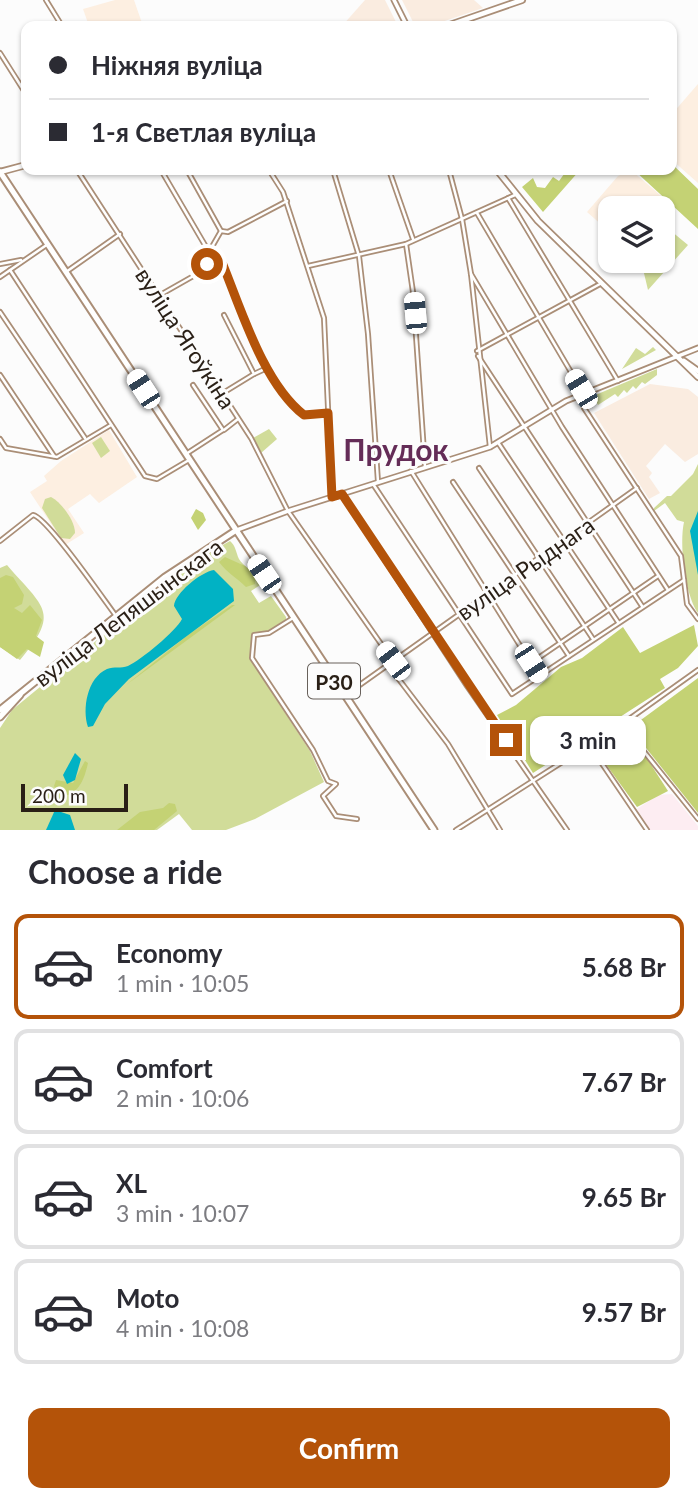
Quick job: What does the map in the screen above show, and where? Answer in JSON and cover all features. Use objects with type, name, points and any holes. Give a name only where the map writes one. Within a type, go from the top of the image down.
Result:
[{"type":"main road","points":[[461,21],[522,0]]},
{"type":"main road","points":[[0,172],[21,166]]},
{"type":"main road","name":"Р30","points":[[0,172],[434,830]]},
{"type":"main road","points":[[501,175],[515,195],[601,283],[698,374]]},
{"type":"main road","name":"вуліца Лепяшынскага","points":[[0,710],[197,554],[235,531]]},
{"type":"main road","name":"вуліца Лепяшынскага","points":[[0,717],[22,693]]},
{"type":"street","points":[[46,0],[59,21]]},
{"type":"street","points":[[394,0],[404,21]]},
{"type":"street","points":[[0,53],[21,86]]},
{"type":"street","name":"вуліца Ягоўкіна","points":[[80,175],[223,393],[288,511],[393,661]]},
{"type":"street","points":[[164,175],[209,252]]},
{"type":"street","points":[[190,175],[221,231]]},
{"type":"street","points":[[272,175],[287,201],[324,318],[332,497]]},
{"type":"street","points":[[335,175],[359,256],[368,334],[375,483],[512,694],[684,580]]},
{"type":"street","points":[[391,175],[413,239]]},
{"type":"street","points":[[450,175],[462,219],[471,274],[490,447]]},
{"type":"street","points":[[308,266],[406,244],[515,195]]},
{"type":"street","points":[[508,198],[618,381]]},
{"type":"street","points":[[221,231],[228,232],[287,201]]},
{"type":"street","points":[[477,213],[582,394],[584,408],[681,556],[687,604],[698,619]]},
{"type":"street","points":[[160,295],[204,270],[209,252],[221,231]]},
{"type":"street","points":[[66,272],[120,234]]},
{"type":"street","points":[[0,277],[48,244]]},
{"type":"street","points":[[406,244],[413,292],[425,467]]},
{"type":"street","points":[[0,262],[6,264],[23,259]]},
{"type":"street","points":[[209,259],[223,265],[254,341],[291,405],[304,415],[328,413]]},
{"type":"street","points":[[10,270],[150,480],[157,479],[237,419]]},
{"type":"street","points":[[471,274],[612,506],[668,590]]},
{"type":"street","points":[[478,354],[601,283]]},
{"type":"street","points":[[0,312],[85,438]]},
{"type":"street","points":[[224,314],[254,374]]},
{"type":"street","points":[[235,531],[288,511],[499,444],[553,409],[582,394],[698,348]]},
{"type":"street","points":[[478,354],[642,606]]},
{"type":"street","points":[[223,393],[268,367]]},
{"type":"street","points":[[0,375],[50,453],[57,457]]},
{"type":"street","points":[[193,385],[223,430]]},
{"type":"street","points":[[0,439],[6,448],[57,457],[112,424]]},
{"type":"street","points":[[499,444],[618,622]]},
{"type":"street","points":[[479,468],[593,639]]},
{"type":"street","points":[[411,471],[539,676]]},
{"type":"street","points":[[453,482],[569,656]]},
{"type":"street","name":"вуліца Рыднага","points":[[344,696],[637,488]]},
{"type":"street","points":[[342,494],[567,830]]},
{"type":"street","points":[[0,541],[33,515],[41,517],[63,548],[75,557],[116,616]]},
{"type":"street","points":[[531,663],[659,576]]},
{"type":"street","points":[[293,618],[269,633],[254,635],[252,658],[313,750],[328,781],[336,784],[323,796],[336,816],[358,819]]},
{"type":"street","points":[[388,665],[447,744],[500,830]]},
{"type":"street","points":[[456,830],[622,724],[698,670]]},
{"type":"street","points":[[622,724],[698,819]]},
{"type":"street","points":[[589,743],[647,830]]},
{"type":"shaded area","points":[[115,0],[134,0],[141,21],[87,21],[83,9]]},
{"type":"shaded area","points":[[365,0],[385,0],[396,21],[346,21]]},
{"type":"shaded area","points":[[402,0],[474,0],[483,8],[445,21],[412,21]]},
{"type":"shaded area","points":[[698,84],[698,183],[677,164],[677,108]]},
{"type":"shaded area","points":[[637,175],[661,196],[601,196],[618,176]]},
{"type":"shaded area","points":[[598,199],[598,222],[587,212]]},
{"type":"shaded area","points":[[650,384],[688,389],[698,397],[698,454],[685,462],[665,444],[646,466],[652,473],[649,477],[660,493],[649,499],[594,413]]},
{"type":"shaded area","points":[[109,430],[137,477],[99,503],[90,494],[68,509],[84,533],[65,545],[30,492],[47,481],[44,476],[61,461]]},
{"type":"shaded area","points":[[672,794],[698,826],[698,830],[650,830],[637,809],[658,795]]},
{"type":"green space","points":[[677,169],[698,189],[698,229],[675,208],[675,196],[662,196],[639,175],[677,175]]},
{"type":"green space","points":[[563,175],[576,175],[543,212],[522,187],[533,178],[537,187],[545,188],[553,177],[559,181]]},
{"type":"green space","points":[[675,234],[688,245],[675,260]]},
{"type":"green space","points":[[644,273],[663,273],[648,290]]},
{"type":"green space","points":[[653,347],[656,350],[622,369],[636,348],[645,354]]},
{"type":"green space","points":[[657,369],[657,375],[645,384],[642,382],[636,389],[633,386],[627,393],[624,390],[618,397],[615,394],[598,405],[593,396]]},
{"type":"green space","points":[[269,429],[277,439],[261,453],[253,438]]},
{"type":"green space","points":[[101,437],[110,451],[101,458],[92,443]]},
{"type":"green space","points":[[698,464],[698,613],[693,605],[684,569],[684,522],[677,520],[665,503],[654,511],[654,508],[667,496],[671,496],[693,474]]},
{"type":"green space","points":[[51,497],[73,523],[75,533],[70,539],[61,538],[42,508],[45,499]]},
{"type":"green space","points":[[196,509],[203,513],[206,520],[198,530],[191,518]]},
{"type":"green space","points":[[230,541],[239,559],[262,584],[251,591],[259,603],[271,596],[286,617],[286,622],[272,633],[253,637],[250,651],[252,662],[310,751],[324,782],[255,819],[226,830],[192,830],[179,814],[157,830],[0,830],[0,728],[12,710],[192,562]]},
{"type":"green space","points":[[225,557],[245,566],[255,575],[255,584],[246,587],[229,572],[219,562]]},
{"type":"green space","points":[[7,565],[38,601],[43,611],[44,620],[40,631],[20,660],[0,647],[0,568]]},
{"type":"green space","points":[[6,575],[13,577],[24,595],[22,604],[14,608],[22,613],[30,605],[42,620],[36,636],[44,642],[40,657],[27,649],[17,659],[0,647],[0,578]]},
{"type":"green space","points":[[235,605],[126,685],[188,635]]},
{"type":"green space","points":[[694,625],[698,646],[678,668],[660,679],[665,688],[533,773],[497,715],[516,705],[561,667],[582,658],[623,627],[640,653]]},
{"type":"green space","points":[[698,678],[698,813],[630,728]]},
{"type":"green space","points":[[620,730],[648,760],[668,791],[637,807],[594,748]]},
{"type":"green space","points":[[85,761],[88,763],[85,773],[76,790],[68,795],[57,792],[54,786],[56,780],[73,783]]},
{"type":"green space","points":[[169,803],[175,804],[177,811],[154,830],[117,830],[140,812],[163,808]]},
{"type":"water","points":[[698,511],[698,575],[690,531]]},
{"type":"water","points":[[214,570],[233,589],[234,601],[129,679],[105,704],[93,726],[88,727],[86,703],[95,679],[107,669],[134,663],[166,638],[182,619],[174,606],[179,595],[196,579]]},
{"type":"water","points":[[75,753],[81,759],[75,780],[67,784],[63,775]]},
{"type":"water","points":[[55,810],[70,815],[75,830],[46,830]]},
{"type":"district","name":"Прудок","points":[[396,449]]},
{"type":"route","points":[[207,264],[209,259],[222,263],[254,341],[291,405],[304,415],[328,413],[332,497],[342,494],[360,526],[506,740]]}]
